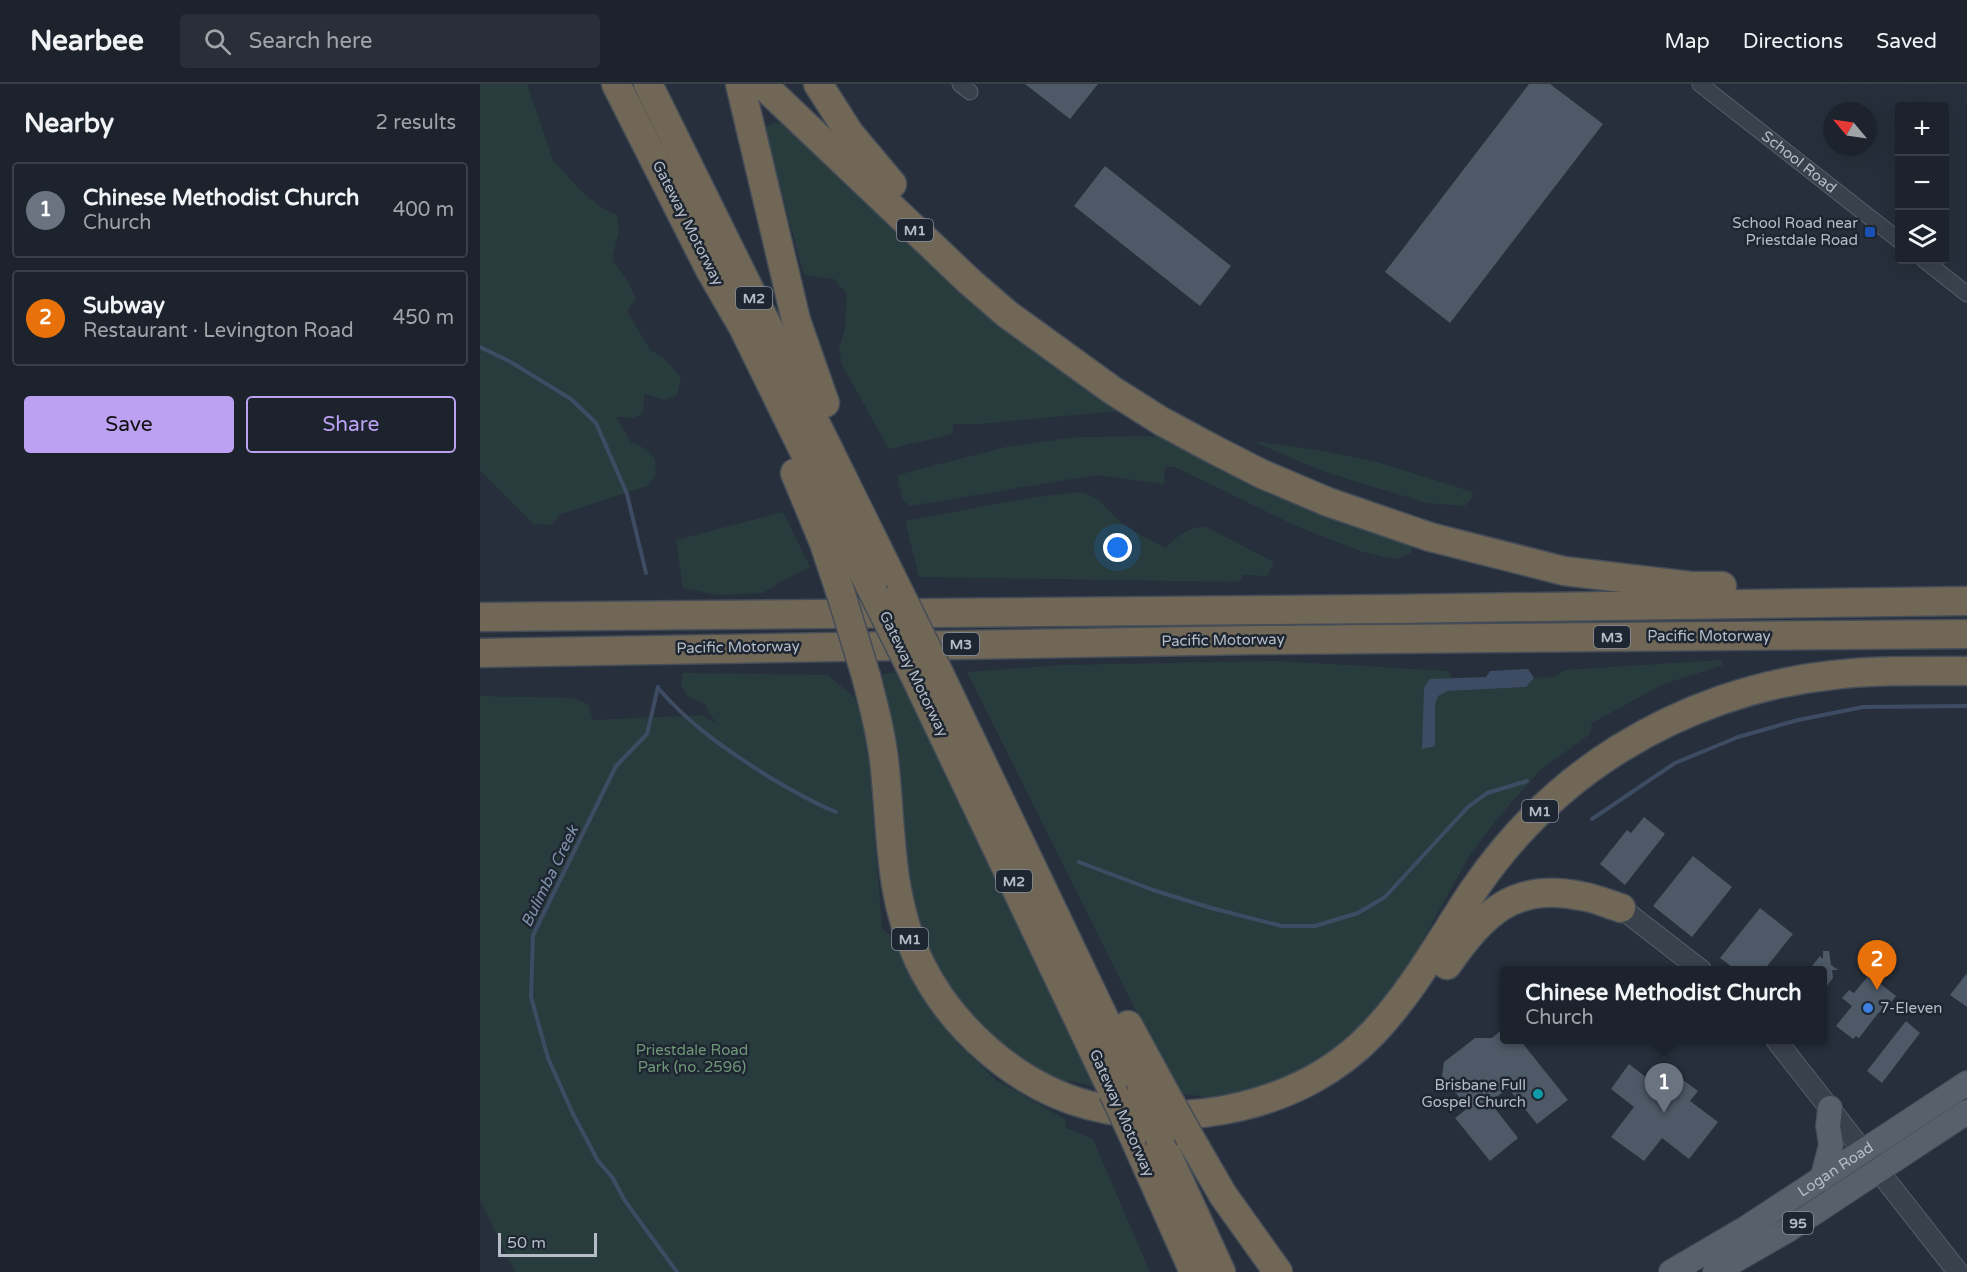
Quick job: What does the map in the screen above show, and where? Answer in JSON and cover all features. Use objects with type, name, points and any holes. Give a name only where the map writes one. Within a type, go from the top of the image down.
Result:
[{"type":"highway","name":"Gateway Motorway","points":[[616,84],[710,270],[887,593],[1140,1093]]},
{"type":"highway","name":"Gateway Motorway","points":[[648,84],[860,512],[887,593]]},
{"type":"highway","name":"M1","points":[[762,84],[970,282],[1007,314],[1077,366],[1161,421],[1202,444],[1262,474],[1328,502],[1430,537],[1564,571],[1691,586],[1967,583]]},
{"type":"highway","points":[[818,84],[850,134],[889,182],[984,276],[1050,333],[1077,366]]},
{"type":"highway","points":[[743,96],[796,321],[836,433],[860,487],[860,512]]},
{"type":"highway","name":"M1","points":[[710,270],[722,319],[797,477],[824,543],[866,676],[880,731],[891,856],[899,906],[920,964],[952,1013],[984,1046],[1011,1067],[1059,1095],[1081,1103],[1119,1112],[1145,1115],[1224,1111],[1292,1089],[1326,1070],[1360,1046],[1389,1015],[1410,988],[1473,891],[1516,836],[1540,811],[1567,787],[1620,748],[1694,710],[1776,685],[1834,675],[1967,671]]},
{"type":"highway","name":"Pacific Motorway","points":[[480,617],[1967,601]]},
{"type":"highway","name":"Pacific Motorway","points":[[480,653],[1222,640],[1967,634]]},
{"type":"highway","name":"Gateway Motorway","points":[[926,672],[1067,939],[1140,1093],[1146,1137],[1194,1272]]},
{"type":"highway","points":[[1224,1111],[1251,1116],[1265,1112],[1322,1089],[1358,1066],[1394,1034],[1410,1016],[1478,924],[1504,905],[1527,896],[1554,893],[1583,896],[1622,908]]},
{"type":"highway","points":[[1140,1093],[1190,1138],[1223,1195],[1278,1272]]},
{"type":"highway","name":"Gateway Motorway","points":[[1146,1137],[1221,1272]]},
{"type":"main road","name":"Logan Road","points":[[1671,1272],[1746,1228],[1967,1083]]},
{"type":"main road","points":[[1822,1179],[1831,1145],[1828,1126],[1830,1108]]},
{"type":"main road","name":"Logan Road","points":[[1715,1272],[1788,1230],[1967,1112]]},
{"type":"street","name":"School Road","points":[[1700,84],[1895,238]]},
{"type":"street","points":[[1928,264],[1967,294]]},
{"type":"street","points":[[1622,908],[1696,966]]},
{"type":"street","points":[[1779,1044],[1958,1272]]},
{"type":"green space","points":[[480,84],[527,84],[553,160],[583,193],[604,209],[617,215],[619,231],[612,260],[626,278],[636,299],[627,311],[650,350],[664,358],[681,378],[677,395],[665,400],[644,394],[643,412],[635,418],[616,417],[631,442],[646,449],[655,459],[656,475],[647,486],[561,514],[550,525],[534,524],[480,470]]},
{"type":"green space","points":[[776,122],[788,126],[894,231],[1073,381],[1118,411],[979,424],[953,424],[953,434],[889,449],[842,365],[839,350],[845,328],[847,294],[834,279],[804,275],[764,128]]},
{"type":"green space","points":[[1165,436],[1407,543],[1412,547],[1411,553],[1395,559],[1363,552],[1296,526],[1175,467],[1165,467],[1164,484],[1096,475],[910,506],[903,501],[897,475],[1006,447],[1077,437]]},
{"type":"green space","points":[[1252,441],[1323,451],[1377,462],[1473,492],[1472,497],[1465,506],[1427,503],[1322,471]]},
{"type":"green space","points":[[1081,492],[1100,502],[1127,527],[1166,548],[1184,533],[1194,528],[1206,527],[1274,562],[1267,576],[1244,575],[1238,582],[919,577],[905,521],[1029,498]]},
{"type":"green space","points":[[783,512],[810,567],[763,593],[718,595],[683,588],[676,540]]},
{"type":"green space","points":[[1721,660],[1723,665],[1664,684],[1592,723],[1590,734],[1539,771],[1495,822],[1468,858],[1393,994],[1369,1026],[1305,1070],[1234,1101],[1177,1093],[967,672],[1062,665],[1277,661],[1449,671],[1451,679],[1430,679],[1435,746],[1435,705],[1438,696],[1448,691],[1526,687],[1534,678],[1553,677],[1565,670]]},
{"type":"green space","points":[[897,672],[942,762],[1094,1087],[1072,1081],[1060,1081],[1020,1058],[988,1032],[964,1008],[939,969],[927,944],[909,882],[899,751],[882,674]]},
{"type":"green space","name":"Priestdale Road Park (no. 2596)","points":[[683,673],[828,675],[854,697],[862,716],[869,764],[882,928],[898,943],[921,993],[958,1044],[996,1080],[1065,1119],[1066,1128],[1093,1139],[1150,1272],[515,1272],[480,1200],[480,696],[573,698],[588,704],[593,720],[701,715],[717,724],[706,705],[686,695],[681,684]]},
{"type":"water","points":[[1528,669],[1534,678],[1526,687],[1448,691],[1438,696],[1435,705],[1435,746],[1422,749],[1424,688],[1430,679],[1486,677],[1490,671]]},
{"type":"building","points":[[1025,84],[1098,84],[1070,119]]},
{"type":"building","points":[[1529,84],[1550,84],[1603,124],[1450,323],[1385,272]]},
{"type":"building","points":[[1105,166],[1231,266],[1200,306],[1074,206]]},
{"type":"building","points":[[1644,817],[1665,834],[1625,885],[1600,864],[1627,830],[1631,833]]},
{"type":"building","points":[[1693,856],[1732,887],[1692,937],[1653,906]]},
{"type":"building","points":[[1760,908],[1793,934],[1767,966],[1731,966],[1720,958]]},
{"type":"building","points":[[1823,951],[1829,951],[1831,965],[1838,970],[1832,970],[1833,978],[1827,986],[1827,966],[1812,966],[1820,956],[1823,959]]},
{"type":"building","points":[[1967,973],[1967,1007],[1950,995]]},
{"type":"building","name":"7-Eleven","points":[[1869,975],[1896,996],[1882,1014],[1879,1012],[1859,1038],[1856,1036],[1853,1039],[1836,1026],[1852,1006],[1842,998],[1849,990],[1854,993]]},
{"type":"building","name":"7-Eleven","points":[[1906,1021],[1920,1033],[1882,1083],[1867,1071]]},
{"type":"building","name":"Brisbane Full Gospel Church","points":[[1500,1031],[1500,1044],[1523,1044],[1568,1100],[1537,1124],[1508,1088],[1490,1102],[1518,1138],[1490,1161],[1455,1118],[1468,1108],[1442,1076],[1444,1062],[1475,1038],[1492,1038]]},
{"type":"building","points":[[1629,1064],[1656,1085],[1668,1069],[1698,1091],[1690,1101],[1718,1122],[1689,1159],[1662,1138],[1644,1161],[1611,1137],[1634,1107],[1611,1089]]},
{"type":"waterway","name":"Bulimba Creek","points":[[480,347],[509,361],[571,399],[596,423],[627,494],[646,573]]},
{"type":"waterway","name":"Bulimba Creek","points":[[658,687],[647,734],[616,766],[533,935],[531,997],[548,1058],[572,1112],[598,1161],[612,1177],[625,1201],[677,1272]]},
{"type":"waterway","points":[[658,688],[695,725],[736,756],[792,790],[836,812]]},
{"type":"waterway","points":[[1592,819],[1675,763],[1738,737],[1798,720],[1863,707],[1967,706]]},
{"type":"waterway","points":[[1079,862],[1153,890],[1211,908],[1282,926],[1315,926],[1358,913],[1385,897],[1468,807],[1487,793],[1527,781]]},
{"type":"place","name":"School Road near Priestdale Road","points":[[1870,232]]},
{"type":"place","name":"Subway","points":[[1877,990]]},
{"type":"place","name":"7-Eleven","points":[[1868,1008]]},
{"type":"place","name":"Brisbane Full Gospel Church","points":[[1538,1094]]},
{"type":"place","name":"Chinese Methodist Church","points":[[1664,1113]]}]
